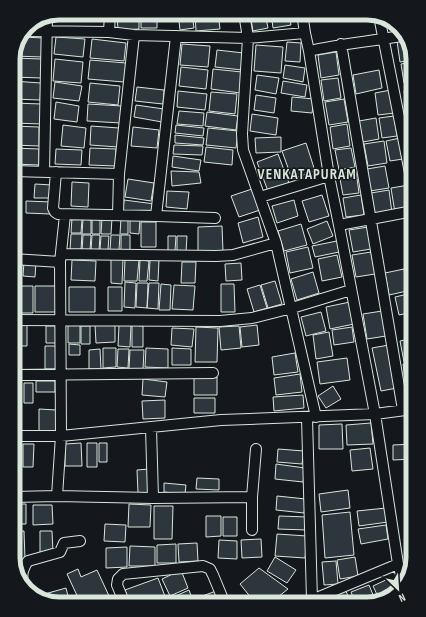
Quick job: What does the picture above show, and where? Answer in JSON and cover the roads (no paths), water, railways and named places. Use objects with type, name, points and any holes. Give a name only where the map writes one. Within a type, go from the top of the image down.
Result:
[{"type":"street","points":[[110,20],[110,32]]},
{"type":"street","points":[[245,20],[248,38],[242,134],[243,150],[276,243],[292,308],[312,417],[313,597]]},
{"type":"street","points":[[303,20],[329,176],[375,414],[398,564],[402,577]]},
{"type":"street","points":[[44,172],[47,22]]},
{"type":"street","points":[[380,22],[406,152]]},
{"type":"street","points":[[32,31],[110,32],[134,35],[248,38],[305,33]]},
{"type":"street","points":[[118,215],[118,174],[134,35]]},
{"type":"street","points":[[156,216],[176,36]]},
{"type":"street","points":[[309,51],[341,44],[399,36]]},
{"type":"street","points":[[341,44],[370,219],[406,399]]},
{"type":"street","points":[[20,171],[118,174]]},
{"type":"street","points":[[56,172],[53,208],[58,214],[215,218]]},
{"type":"street","points":[[260,197],[329,176]]},
{"type":"street","points":[[339,225],[406,212]]},
{"type":"street","points":[[57,496],[61,436],[59,320],[61,258],[65,215]]},
{"type":"street","points":[[20,259],[233,255],[276,243]]},
{"type":"street","points":[[20,320],[220,321],[252,318],[292,308],[351,290]]},
{"type":"street","points":[[20,375],[213,374]]},
{"type":"street","points":[[20,436],[61,436],[221,420],[375,414],[406,409]]},
{"type":"street","points":[[151,428],[153,498]]},
{"type":"street","points":[[252,530],[252,497],[256,449]]},
{"type":"street","points":[[20,497],[252,497]]},
{"type":"street","points":[[22,571],[28,561],[60,552],[64,543],[80,541]]},
{"type":"street","points":[[324,597],[398,564]]},
{"type":"street","points":[[121,597],[117,585],[118,579],[123,574],[203,566],[210,569],[222,597]]},
{"type":"district","name":"VENKATAPURAM","points":[[307,174]]}]
